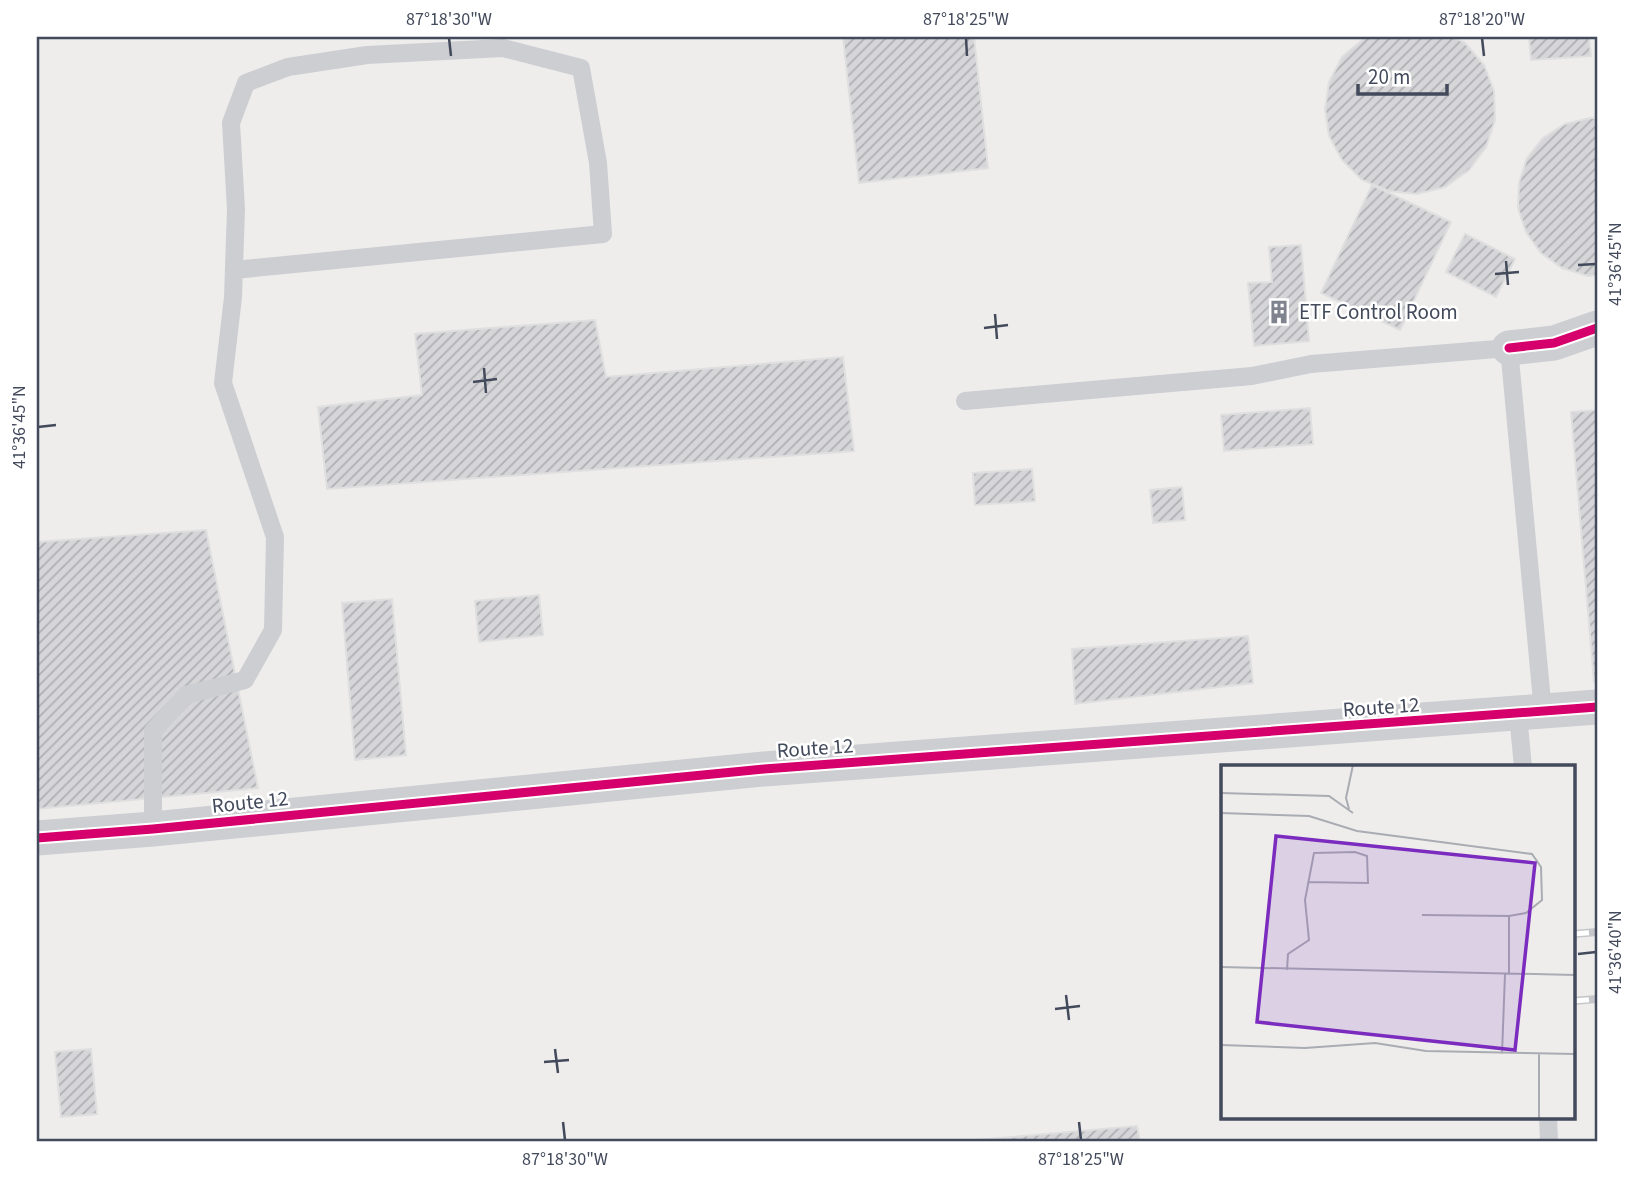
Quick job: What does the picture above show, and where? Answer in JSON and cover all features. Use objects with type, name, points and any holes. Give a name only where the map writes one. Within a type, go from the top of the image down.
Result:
[{"type":"street","points":[[1509,348],[1554,343],[1597,328]]},
{"type":"street","name":"Route 12","points":[[37,838],[764,769],[1597,707]]},
{"type":"lane","points":[[153,829],[153,731],[186,695],[245,680],[273,630],[275,537],[223,383],[234,271],[236,209],[231,122],[246,83],[288,67],[367,55],[503,48],[581,68],[598,163],[603,234],[234,271]]},
{"type":"lane","points":[[965,401],[1252,376],[1311,365],[1509,348],[1531,714],[1523,765]]},
{"type":"lane","points":[[1548,1118],[1549,1141]]},
{"type":"building","points":[[843,37],[974,37],[988,168],[859,183]]},
{"type":"building","points":[[1366,37],[1454,37],[1465,43],[1484,65],[1494,91],[1495,120],[1486,147],[1469,170],[1445,187],[1417,194],[1389,191],[1362,180],[1342,160],[1329,136],[1325,109],[1329,82],[1342,57]]},
{"type":"building","points":[[1529,37],[1589,37],[1591,56],[1531,60]]},
{"type":"building","points":[[1597,118],[1597,275],[1588,276],[1562,268],[1541,253],[1526,232],[1518,208],[1519,183],[1527,158],[1543,138],[1565,124]]},
{"type":"building","points":[[1372,185],[1451,222],[1400,330],[1321,293]]},
{"type":"building","points":[[1465,234],[1515,259],[1496,297],[1446,272]]},
{"type":"building","name":"ETF Control Room","points":[[1301,245],[1309,341],[1254,346],[1248,283],[1272,282],[1269,247]]},
{"type":"building","points":[[595,320],[606,377],[843,357],[854,451],[327,489],[318,407],[422,395],[415,334]]},
{"type":"building","points":[[1310,408],[1313,444],[1224,451],[1221,415]]},
{"type":"building","points":[[1597,410],[1597,682],[1594,682],[1571,412]]},
{"type":"building","points":[[1032,469],[1035,501],[975,505],[973,473]]},
{"type":"building","points":[[1182,487],[1185,520],[1153,523],[1150,490]]},
{"type":"building","points":[[206,530],[258,788],[37,809],[37,542]]},
{"type":"building","points":[[539,595],[543,635],[479,642],[475,601]]},
{"type":"building","points":[[392,599],[406,755],[355,760],[342,603]]},
{"type":"building","points":[[1248,636],[1253,683],[1075,704],[1072,649]]},
{"type":"building","points":[[91,1049],[97,1114],[61,1117],[55,1052]]},
{"type":"building","points":[[1137,1126],[1140,1141],[966,1141]]},
{"type":"railway","points":[[1574,934],[1597,932]]},
{"type":"railway","points":[[1574,1001],[1597,999]]},
{"type":"cycle path","points":[[1509,348],[1554,343],[1597,328]]},
{"type":"cycle path","points":[[37,838],[764,769],[1597,707]]},
{"type":"place","name":"ETF Control Room","points":[[1279,312]]}]
